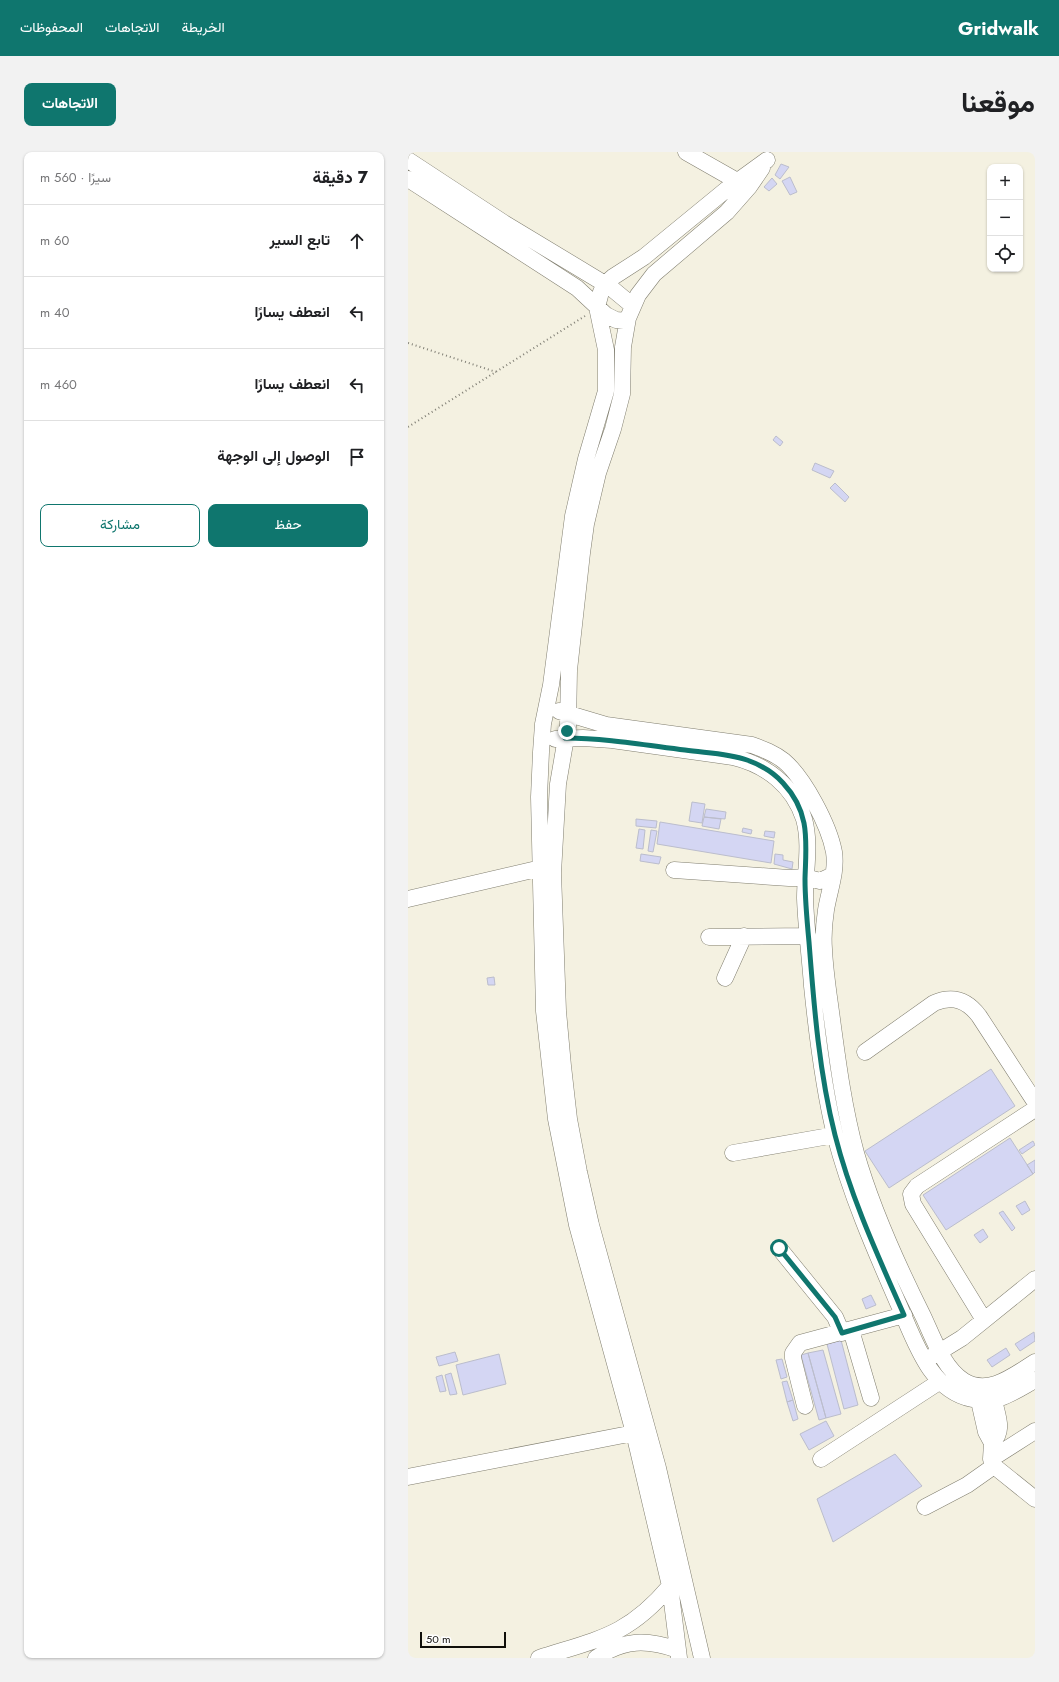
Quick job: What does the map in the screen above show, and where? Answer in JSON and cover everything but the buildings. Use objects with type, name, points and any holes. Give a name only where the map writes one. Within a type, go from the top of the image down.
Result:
[{"type":"street","points":[[686,152],[737,181]]},
{"type":"street","points":[[539,1658],[592,1643],[612,1641],[625,1643],[648,1642],[679,1654],[670,1586],[634,1433],[577,1225],[556,1119],[544,1011],[539,797],[542,734],[573,516],[586,459],[606,391],[606,350],[597,308],[600,292],[605,284],[644,257],[770,156]]},
{"type":"street","points":[[702,1658],[656,1461],[591,1225],[569,1119],[558,1011],[553,873],[558,784],[568,726],[571,650],[586,524],[598,473],[613,429],[622,394],[623,347],[630,314],[638,295],[654,274],[727,212],[749,187],[770,156]]},
{"type":"street","points":[[408,160],[504,222],[605,284],[630,314]]},
{"type":"street","points":[[408,179],[577,288],[597,308],[611,318],[630,314]]},
{"type":"street","points":[[546,712],[558,711],[606,725],[735,741],[752,745],[769,751],[784,761],[796,775],[814,802],[822,818],[834,852],[833,875],[826,910],[824,950],[844,1103],[856,1153],[872,1202],[910,1291],[940,1352],[953,1373],[965,1382],[979,1386],[993,1385],[1006,1380],[1035,1362]]},
{"type":"street","points":[[542,734],[554,739],[612,740],[733,757],[760,766],[783,783],[799,806],[807,834],[808,852],[805,877],[808,936],[820,1054],[835,1135],[849,1182],[864,1222],[925,1361],[939,1382],[950,1390],[966,1398],[987,1400],[1011,1393],[1035,1380]]},
{"type":"street","points":[[808,852],[820,847],[834,852]]},
{"type":"street","points":[[408,899],[541,868]]},
{"type":"street","points":[[674,870],[789,878],[805,877],[820,881],[833,875]]},
{"type":"street","points":[[725,978],[744,936]]},
{"type":"street","points":[[709,937],[808,936]]},
{"type":"street","points":[[865,1052],[934,1003],[944,999],[954,998],[964,1001],[973,1008],[1035,1102]]},
{"type":"street","points":[[984,1320],[913,1204],[911,1194],[917,1186],[1035,1109]]},
{"type":"street","points":[[733,1152],[835,1135]]},
{"type":"street","points":[[779,1248],[847,1331],[871,1398]]},
{"type":"street","points":[[925,1361],[962,1338],[1035,1279]]},
{"type":"street","points":[[805,1406],[793,1358],[795,1347],[805,1341],[904,1315]]},
{"type":"street","points":[[821,1459],[939,1382]]},
{"type":"street","points":[[987,1400],[986,1432],[993,1456],[1035,1499]]},
{"type":"street","points":[[925,1507],[967,1485],[993,1456],[1035,1431]]},
{"type":"street","points":[[408,1477],[634,1433]]},
{"type":"street","points":[[596,1658],[612,1641],[645,1613],[670,1586]]},
{"type":"path","points":[[408,427],[597,308]]},
{"type":"path","points":[[408,342],[496,372]]},
{"type":"route","points":[[567,731],[565,738],[612,740],[747,760],[772,773],[792,794],[799,806],[807,834],[808,852],[805,877],[808,936],[820,1054],[827,1098],[835,1135],[849,1182],[864,1222],[904,1315],[842,1333],[835,1317],[779,1248]]}]
